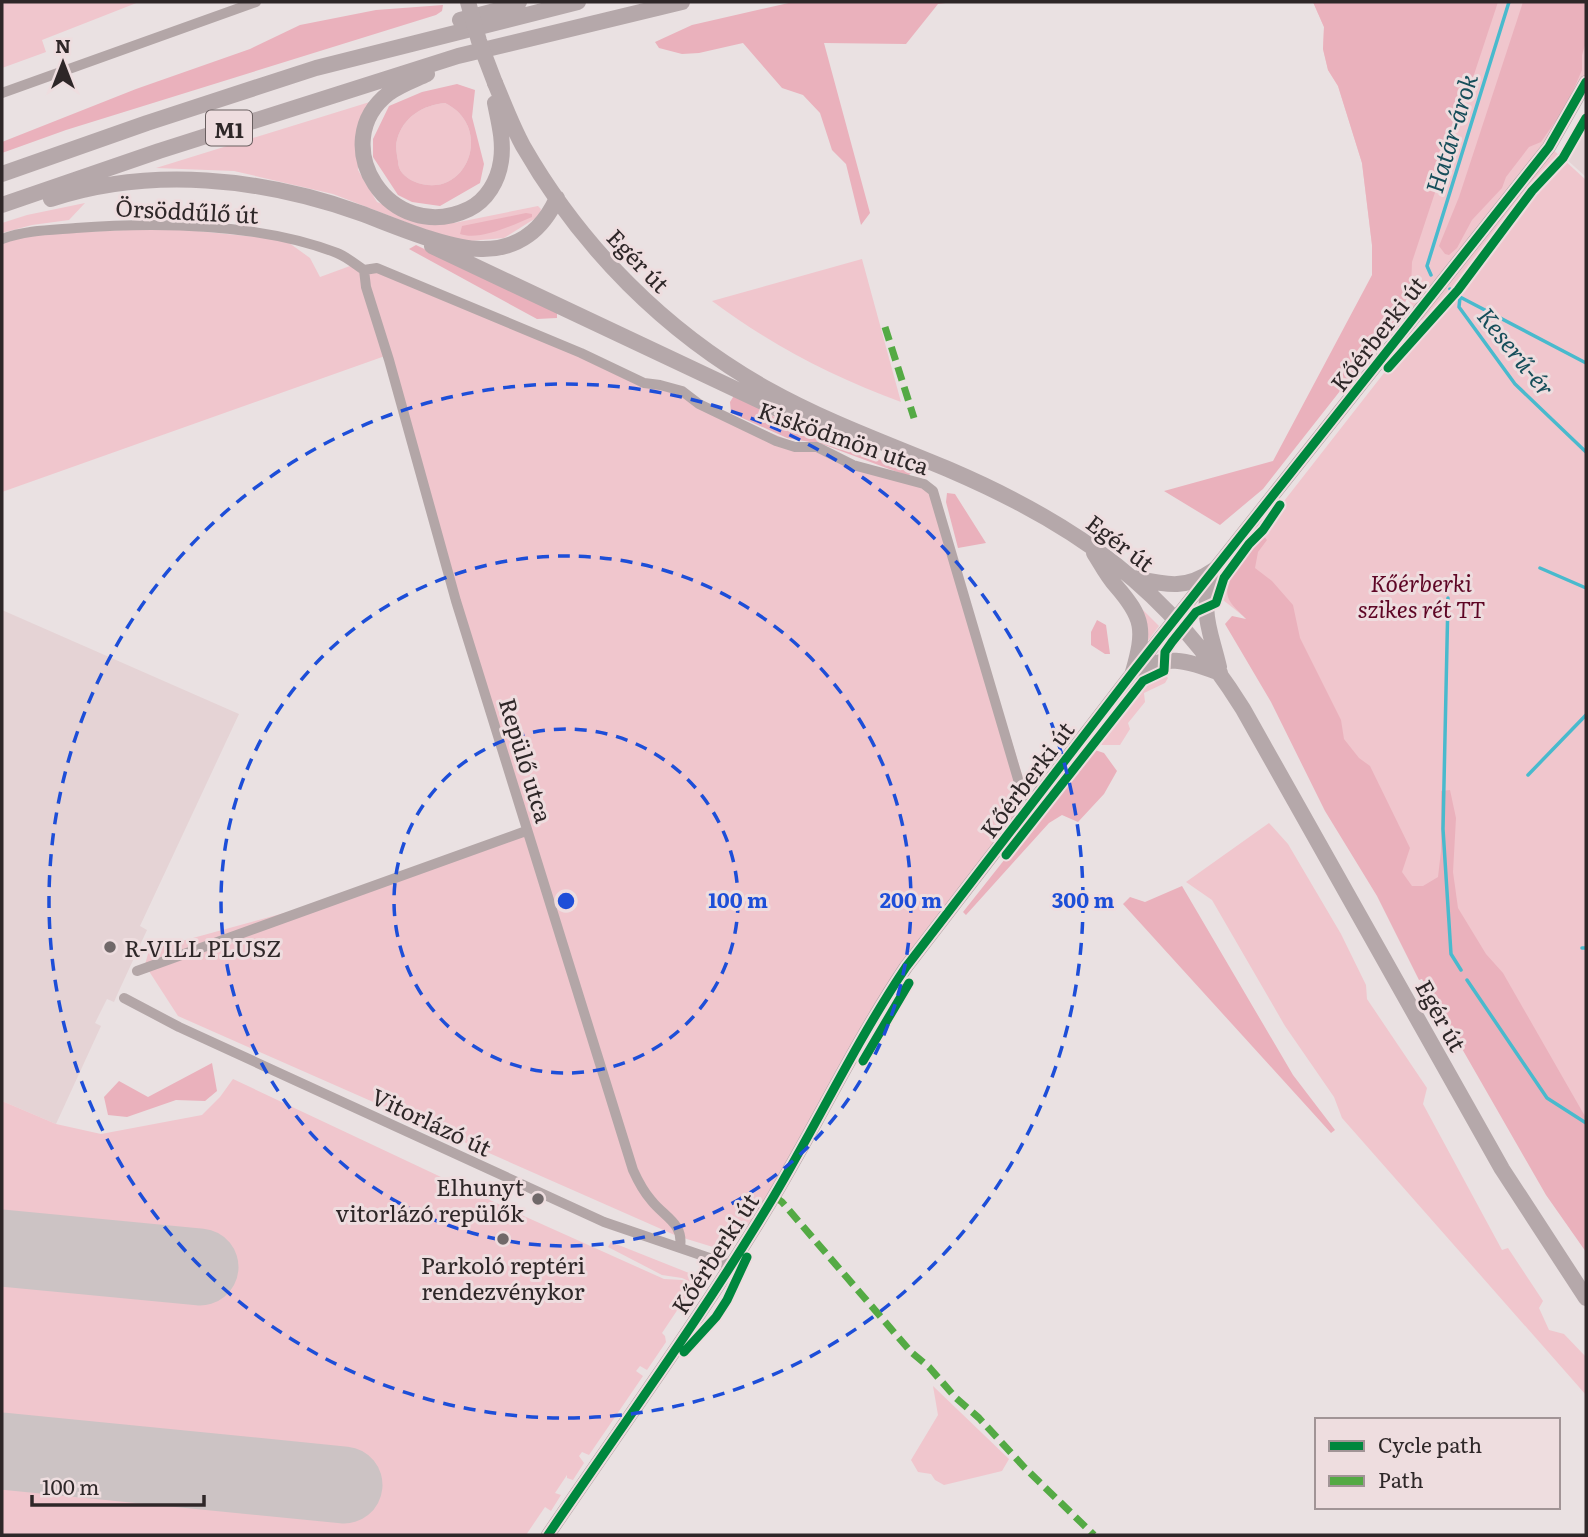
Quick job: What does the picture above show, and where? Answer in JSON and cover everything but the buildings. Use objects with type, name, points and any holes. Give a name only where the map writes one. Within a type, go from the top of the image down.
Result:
[{"type":"main road","name":"Egér út","points":[[468,2],[495,83],[523,144],[557,198],[612,268],[666,320],[768,390],[850,430],[992,489],[1054,522],[1134,578],[1175,620],[1220,673],[1254,728],[1502,1169],[1586,1298]]},
{"type":"main road","points":[[396,46],[435,28],[519,2]]},
{"type":"main road","name":"M1","points":[[2,174],[251,89],[396,46],[578,2]]},
{"type":"main road","name":"M1","points":[[2,205],[159,151],[457,56],[682,2]]},
{"type":"main road","points":[[457,56],[440,68],[388,93],[367,124],[362,146],[364,159],[372,181],[387,198],[406,211],[435,218],[459,213],[475,206],[486,196],[496,177],[501,153],[501,127],[494,95],[495,83]]},
{"type":"main road","points":[[2,216],[64,195],[101,187],[197,179],[295,194],[447,243],[482,249],[523,238],[549,216],[557,198]]},
{"type":"main road","points":[[379,221],[807,423],[850,430]]},
{"type":"main road","points":[[1087,544],[1137,615],[1140,640],[1133,672]]},
{"type":"main road","points":[[1134,578],[1183,585],[1197,581],[1214,570]]},
{"type":"main road","points":[[1214,570],[1206,592],[1205,608],[1220,673]]},
{"type":"main road","points":[[1133,672],[1150,663],[1165,660],[1190,663],[1220,673]]},
{"type":"street","points":[[2,93],[256,2]]},
{"type":"street","name":"Kőérberki út","points":[[548,1535],[774,1196],[880,1005],[906,967],[1133,672],[1549,147],[1586,82]]},
{"type":"street","name":"Örsöddűlő út","points":[[2,239],[32,231],[137,224],[239,231],[278,236],[337,253],[364,271]]},
{"type":"street","name":"Kisködmön utca","points":[[364,271],[377,268],[581,353],[644,383],[682,391],[699,404],[776,441],[795,447],[817,447],[853,465],[923,484],[933,491],[1018,779],[1031,803]]},
{"type":"street","name":"Repülő utca","points":[[364,271],[366,287],[456,601],[633,1170],[651,1201],[679,1229],[682,1236],[680,1247]]},
{"type":"street","points":[[136,971],[527,831]]},
{"type":"street","name":"Vitorlázó út","points":[[124,998],[190,1032],[547,1197],[632,1233],[730,1265]]},
{"type":"shaded area","points":[[793,2],[953,2],[938,4],[906,44],[824,43],[870,213],[861,225],[846,164],[832,150],[820,113],[803,95],[782,88],[743,43],[682,54],[659,48],[655,42],[692,25]]},
{"type":"shaded area","points":[[1313,2],[1498,2],[1412,262],[1411,289],[1399,316],[1263,489],[1220,525],[1164,491],[1273,461],[1372,275],[1372,245],[1362,163],[1338,86],[1328,70],[1323,49],[1324,27]]},
{"type":"shaded area","points":[[1523,2],[1586,2],[1586,42],[1582,55],[1582,70],[1567,105],[1541,142],[1529,147],[1506,177],[1502,188],[1472,220],[1457,248],[1449,255],[1445,254],[1439,246],[1459,197]]},
{"type":"shaded area","points":[[443,5],[442,11],[436,15],[66,130],[2,153],[2,142],[136,89],[250,49],[300,25],[376,10]]},
{"type":"shaded area","points":[[457,84],[475,90],[472,117],[484,164],[480,183],[440,206],[412,202],[398,195],[373,157],[373,139],[389,106],[422,92]],"holes":[[[445,103],[460,114],[469,129],[471,145],[468,160],[459,173],[447,182],[431,185],[413,181],[405,176],[398,165],[396,145],[400,132],[409,119],[429,106]]]},
{"type":"shaded area","points":[[1586,128],[1586,177],[1565,158]]},
{"type":"shaded area","points":[[532,214],[532,217],[496,231],[468,236],[460,234],[462,226]]},
{"type":"shaded area","points":[[416,245],[557,313],[557,318],[537,319],[409,249]]},
{"type":"shaded area","points":[[735,394],[795,429],[848,446],[911,473],[908,476],[822,444],[787,438],[731,413],[730,402]]},
{"type":"shaded area","points":[[947,493],[955,494],[986,543],[958,548],[946,502]]},
{"type":"shaded area","points":[[1263,535],[1267,540],[1258,552],[1255,568],[1272,581],[1293,605],[1300,638],[1341,720],[1344,739],[1359,758],[1370,766],[1410,848],[1402,872],[1412,886],[1423,886],[1438,877],[1441,791],[1450,790],[1456,818],[1453,872],[1458,908],[1486,954],[1503,973],[1586,1118],[1586,1252],[1546,1195],[1422,979],[1419,980],[1377,896],[1325,811],[1271,702],[1225,624],[1232,616],[1246,619],[1231,603],[1227,589],[1238,563]]},
{"type":"shaded area","points":[[2,610],[239,714],[140,926],[147,930],[114,1002],[107,999],[95,1023],[101,1026],[56,1124],[2,1101]]},
{"type":"shaded area","points":[[1097,620],[1106,625],[1110,654],[1105,654],[1091,645],[1091,632]]},
{"type":"shaded area","points":[[1092,749],[1104,753],[1117,771],[1104,794],[1078,822],[1062,815],[1049,823],[966,915],[963,912]]},
{"type":"shaded area","points":[[1182,886],[1293,1075],[1335,1130],[1331,1133],[1123,904],[1130,897],[1145,902]]},
{"type":"shaded area","points":[[212,1063],[217,1091],[205,1101],[176,1100],[127,1117],[108,1115],[104,1097],[119,1081],[148,1097]]},
{"type":"green space","points":[[2,2],[139,2],[42,40],[46,52],[2,68]]},
{"type":"green space","name":"Kőérberki szikes rét TT","points":[[1313,2],[1586,2],[1586,82],[1550,147],[1586,180],[1586,1212],[1247,619],[1223,600],[1224,578],[1384,373],[1426,327],[1372,245],[1362,163],[1338,86],[1328,70],[1323,49],[1324,27]]},
{"type":"green space","points":[[373,101],[358,138],[358,170],[377,202],[428,223],[454,223],[538,206],[541,209],[539,216],[504,238],[469,241],[434,233],[333,194],[234,171],[156,168]]},
{"type":"green space","points":[[445,103],[460,114],[469,129],[471,145],[468,160],[459,173],[447,182],[431,185],[413,181],[402,173],[398,165],[396,145],[400,132],[415,114],[429,106]]},
{"type":"green space","points":[[85,203],[69,220],[32,225],[2,233],[2,223]]},
{"type":"green space","points":[[168,228],[285,240],[310,258],[320,277],[350,266],[370,268],[660,385],[761,429],[933,491],[1031,803],[936,927],[774,1196],[737,1238],[713,1247],[677,1236],[178,1016],[145,965],[149,950],[328,901],[526,830],[385,356],[2,492],[2,241],[18,235]]},
{"type":"green space","points":[[862,259],[901,402],[803,359],[712,301]]},
{"type":"green space","points":[[1142,609],[1159,626],[1147,642]]},
{"type":"green space","points":[[1165,675],[1168,678],[1165,683],[1144,693],[1145,702],[1128,723],[1130,729],[1120,745],[1102,745],[1099,742],[1136,695]]},
{"type":"green space","points":[[1269,823],[1288,844],[1341,934],[1366,985],[1367,999],[1427,1088],[1423,1104],[1502,1250],[1508,1248],[1543,1301],[1539,1308],[1549,1330],[1564,1334],[1586,1357],[1586,1395],[1342,1118],[1334,1097],[1285,1026],[1212,900],[1186,882]]},
{"type":"green space","points":[[233,1079],[664,1279],[682,1280],[694,1285],[662,1333],[666,1342],[647,1370],[640,1366],[636,1371],[643,1376],[589,1455],[582,1452],[579,1456],[584,1463],[573,1480],[567,1478],[567,1475],[555,1493],[561,1495],[551,1511],[545,1507],[526,1535],[2,1535],[2,1101],[56,1124],[101,1134],[202,1115]]},
{"type":"green space","points":[[611,1242],[694,1275],[695,1279],[693,1283],[662,1275],[608,1247]]},
{"type":"green space","points":[[933,1386],[1009,1459],[1002,1471],[944,1485],[931,1474],[918,1472],[911,1460],[938,1415]]},
{"type":"waterway","name":"Határ-árok","points":[[1431,275],[1427,266],[1509,2]]},
{"type":"waterway","name":"Határ-árok","points":[[1450,289],[1453,292]]},
{"type":"waterway","name":"Keserű-ér","points":[[1586,363],[1460,297],[1459,307],[1515,384],[1586,452]]},
{"type":"waterway","points":[[1540,568],[1586,588]]},
{"type":"waterway","points":[[1448,598],[1443,829],[1451,954],[1461,970]]},
{"type":"waterway","points":[[1528,775],[1586,715]]},
{"type":"waterway","points":[[1467,980],[1547,1098],[1586,1123]]},
{"type":"runway","points":[[2,1248],[200,1267]]},
{"type":"runway","points":[[2,1451],[344,1485]]},
{"type":"marked path","points":[[885,327],[914,418]]},
{"type":"marked path","points":[[774,1196],[911,1352],[929,1367],[956,1398],[1094,1535]]},
{"type":"cycle path","points":[[548,1535],[748,1239],[871,1023],[906,967],[1133,672],[1549,147],[1586,82]]},
{"type":"cycle path","points":[[1388,368],[1458,290],[1532,191],[1563,158],[1586,118]]},
{"type":"cycle path","points":[[1006,855],[1143,681],[1164,671],[1165,652],[1196,612],[1216,603],[1224,578],[1280,505]]},
{"type":"cycle path","points":[[863,1061],[909,983]]},
{"type":"cycle path","points":[[684,1352],[716,1317],[747,1257]]},
{"type":"place","name":"R-VILL PLUSZ","points":[[110,947]]},
{"type":"place","name":"Elhunyt vitorlázó repülők","points":[[538,1199]]},
{"type":"place","name":"Parkoló reptéri rendezvénykor","points":[[503,1239]]}]
